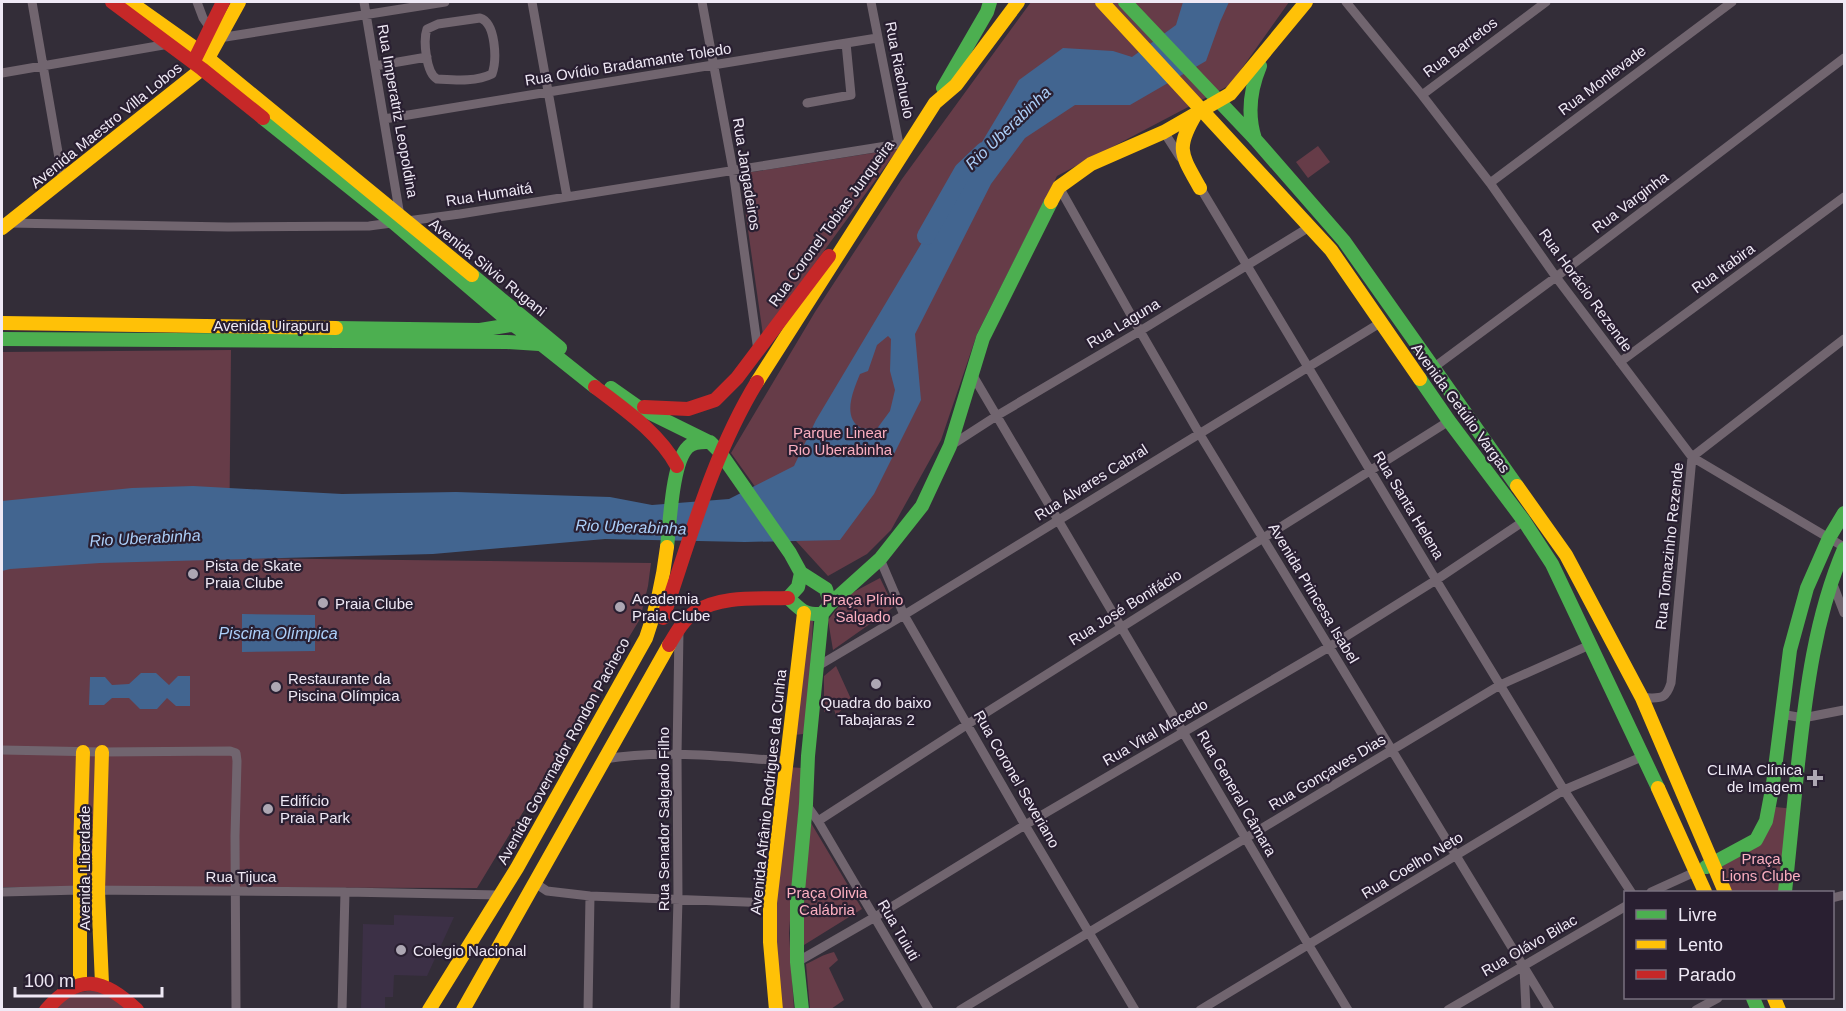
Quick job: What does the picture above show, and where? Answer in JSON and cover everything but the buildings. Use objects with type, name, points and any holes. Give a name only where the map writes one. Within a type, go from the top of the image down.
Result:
[{"type":"main road","name":"Avenida Silvio Rugani","points":[[112,2],[169,44],[201,60]]},
{"type":"main road","name":"Avenida Silvio Rugani","points":[[130,2],[201,60],[356,177],[512,324],[645,426],[669,452],[677,466]]},
{"type":"main road","points":[[215,33],[223,2]]},
{"type":"main road","points":[[201,60],[215,33],[239,2]]},
{"type":"main road","points":[[935,103],[987,12],[990,2]]},
{"type":"main road","name":"Rua Coronel Tobias Junqueira","points":[[638,406],[688,409],[715,400],[737,378],[881,187],[903,145],[935,103],[956,85],[1018,2]]},
{"type":"main road","name":"Avenida Getúlio Vargas","points":[[1102,2],[1331,250],[1449,422],[1524,521],[1552,564],[1592,645],[1704,891]]},
{"type":"main road","name":"Avenida Getúlio Vargas","points":[[1125,2],[1252,135],[1344,241],[1566,555],[1642,698],[1725,891]]},
{"type":"main road","points":[[788,598],[804,613],[826,609],[880,559],[922,506],[950,446],[983,338],[1059,187],[1091,164],[1164,132],[1230,94],[1306,2]]},
{"type":"main road","points":[[1252,135],[1250,110],[1253,83],[1274,40]]},
{"type":"main road","name":"Avenida Maestro Villa Lobos","points":[[5,225],[63,181],[201,60]]},
{"type":"main road","points":[[1196,114],[1182,141],[1182,147],[1200,188]]},
{"type":"main road","points":[[627,672],[641,661],[661,626],[704,497],[739,411],[766,365],[881,187]]},
{"type":"main road","name":"Avenida Silvio Rugani","points":[[400,220],[624,398],[710,442],[719,451],[790,553],[801,573]]},
{"type":"main road","points":[[1331,250],[1344,241]]},
{"type":"main road","name":"Avenida Uirapuru","points":[[2,323],[233,334],[541,344]]},
{"type":"main road","name":"Avenida Uirapuru","points":[[2,339],[480,330],[512,324],[534,325]]},
{"type":"main road","points":[[677,466],[687,447],[695,442],[710,442]]},
{"type":"main road","name":"Avenida Governador Rondon Pacheco","points":[[429,1010],[500,895],[646,638],[662,586],[677,466]]},
{"type":"main road","points":[[1498,488],[1511,477]]},
{"type":"main road","points":[[1695,872],[1756,840],[1766,821],[1790,650],[1807,588],[1830,538],[1845,513]]},
{"type":"main road","points":[[1785,891],[1803,718],[1812,656],[1837,586],[1845,548]]},
{"type":"main road","points":[[1552,564],[1566,555]]},
{"type":"main road","points":[[463,1010],[679,628],[696,612],[711,605],[730,600],[788,598],[798,589],[801,573],[826,589],[826,609],[808,760],[797,902],[797,963],[802,1010]]},
{"type":"main road","name":"Avenida Afrânio Rodrigues da Cunha","points":[[776,1010],[770,942],[770,903],[804,613]]},
{"type":"main road","name":"Avenida Liberdade","points":[[80,982],[83,752]]},
{"type":"main road","name":"Avenida Liberdade","points":[[102,752],[98,891],[102,984]]},
{"type":"main road","points":[[786,757],[808,760]]},
{"type":"main road","points":[[46,1010],[53,1000],[80,982],[102,984],[123,996],[137,1010]]},
{"type":"street","points":[[32,2],[63,181]]},
{"type":"street","points":[[197,2],[203,18],[215,33],[445,2]]},
{"type":"street","name":"Rua Imperatriz Leopoldina","points":[[364,2],[400,220]]},
{"type":"street","points":[[532,2],[567,197]]},
{"type":"street","name":"Rua Jangadeiros","points":[[702,2],[733,170],[758,351]]},
{"type":"street","name":"Rua Riachuelo","points":[[871,2],[877,38],[903,145]]},
{"type":"street","name":"Rua Horácio Rezende","points":[[1346,2],[1422,94],[1490,183],[1556,277],[1692,457],[1845,548]]},
{"type":"street","name":"Rua Barretos","points":[[1422,94],[1546,2]]},
{"type":"street","name":"Rua Monlevade","points":[[1490,183],[1732,2]]},
{"type":"street","points":[[480,18],[486,20],[490,26],[495,65],[492,74],[484,78],[437,80],[430,72],[427,57],[425,35],[427,28],[438,24],[480,18]]},
{"type":"street","name":"Rua Ovídio Bradamante Toledo","points":[[384,118],[877,38]]},
{"type":"street","points":[[2,73],[169,44]]},
{"type":"street","points":[[807,103],[851,95],[846,44]]},
{"type":"street","points":[[375,66],[427,57]]},
{"type":"street","name":"Rua Varginha","points":[[1433,368],[1845,58]]},
{"type":"street","name":"Rua Santa Helena","points":[[1164,132],[1564,790],[1630,891]]},
{"type":"street","name":"Rua Humaitá","points":[[5,225],[369,226],[903,145]]},
{"type":"street","name":"Avenida Princesa Isabel","points":[[1059,187],[1199,433],[1550,1010]]},
{"type":"street","name":"Rua Itabira","points":[[1620,362],[1845,197]]},
{"type":"street","name":"Rua Laguna","points":[[950,446],[1311,226]]},
{"type":"street","name":"Rua Álvares Cabral","points":[[818,666],[1380,323]]},
{"type":"street","name":"Rua Tomazinho Rezende","points":[[1642,698],[1664,696],[1668,693],[1671,683],[1692,457],[1845,339]]},
{"type":"street","name":"Rua General Câmara","points":[[972,375],[998,415],[1057,520],[1348,1010]]},
{"type":"street","name":"Rua José Bonifácio","points":[[818,821],[1121,627],[1449,422]]},
{"type":"street","name":"Rua Vital Macedo","points":[[797,963],[1025,825],[1329,647],[1524,521]]},
{"type":"street","name":"Rua Coronel Severiano","points":[[880,559],[904,615],[1135,1010]]},
{"type":"street","points":[[1837,586],[1845,613]]},
{"type":"street","name":"Rua Senador Salgado Filho","points":[[675,1010],[678,899],[679,628]]},
{"type":"street","name":"Rua Gonçaves Dias","points":[[960,1010],[1500,685],[1592,645]]},
{"type":"street","points":[[1781,714],[1803,718],[1845,710]]},
{"type":"street","points":[[2,750],[234,752],[237,756],[236,1010]]},
{"type":"street","points":[[604,759],[626,755],[786,757]]},
{"type":"street","name":"Rua Coelho Neto","points":[[1200,1010],[1564,790],[1644,756]]},
{"type":"street","name":"Rua Tuiuti","points":[[806,804],[928,1010]]},
{"type":"street","points":[[1653,891],[1695,872]]},
{"type":"street","points":[[535,883],[547,891],[590,896],[770,903]]},
{"type":"street","name":"Rua Tijuca","points":[[2,892],[80,890],[500,895]]},
{"type":"street","points":[[342,1010],[345,892]]},
{"type":"street","points":[[588,1010],[590,896]]},
{"type":"street","name":"Rua Olávo Bilac","points":[[1448,1010],[1624,907]]},
{"type":"street","points":[[1524,966],[1526,1010]]},
{"type":"street","points":[[1699,1009],[1717,999]]},
{"type":"shaded area","name":"Colegio Nacional","points":[[394,915],[454,917],[427,976],[394,975],[393,997],[385,997],[385,1009],[361,1009],[363,924],[394,925]]},
{"type":"green space","name":"Parque Linear Rio Uberabinha","points":[[1031,2],[1289,2],[1230,85],[1057,176],[977,334],[941,440],[891,530],[867,554],[828,576],[786,530],[731,453],[815,312],[902,179]]},
{"type":"green space","points":[[1318,146],[1330,162],[1308,178],[1296,162]]},
{"type":"green space","points":[[898,149],[763,335],[740,174]]},
{"type":"green space","name":"Praia Clube","points":[[231,350],[229,558],[651,563],[640,619],[477,888],[2,887],[2,352]]},
{"type":"green space","name":"Praça Plínio Salgado","points":[[880,578],[894,607],[833,650],[828,620],[848,595]]},
{"type":"green space","points":[[807,618],[813,621],[807,727],[803,734],[794,735]]},
{"type":"green space","points":[[836,666],[851,699],[836,716],[833,706],[824,712],[824,676]]},
{"type":"green space","points":[[788,767],[802,768],[789,933],[794,1009],[781,1010],[775,914]]},
{"type":"green space","name":"Praça Lions Clube","points":[[1768,806],[1794,809],[1785,891],[1725,891],[1712,865],[1756,840]]},
{"type":"green space","name":"Praça Olivia Calábria","points":[[811,823],[862,909],[804,945],[801,943],[802,889]]},
{"type":"green space","points":[[834,952],[838,960],[829,968],[844,1000],[831,1009],[810,1009],[806,964]]},
{"type":"green space","points":[[96,990],[111,996],[129,1010],[53,1010],[72,995]]},
{"type":"water","points":[[1183,2],[1229,2],[1206,61],[1130,105],[1075,105],[1025,138],[991,184],[915,334],[921,400],[874,494],[840,540],[745,542],[605,539],[433,554],[100,563],[2,571],[2,501],[132,488],[193,486],[342,494],[456,492],[610,497],[652,505],[729,499],[794,466],[816,420],[1019,80],[1063,48],[1113,51],[1132,57],[1176,25]],"holes":[[[888,336],[891,339],[890,371],[895,390],[890,411],[876,430],[861,428],[855,423],[850,410],[855,387],[860,374],[868,371],[877,345]]]},
{"type":"water","name":"Piscina Olímpica","points":[[242,614],[315,615],[315,651],[242,652]]},
{"type":"water","points":[[141,673],[156,673],[169,685],[178,676],[190,676],[190,706],[176,706],[167,698],[157,709],[140,709],[129,698],[112,698],[104,705],[89,705],[90,677],[105,677],[112,685],[129,684]]},
{"type":"waterway","name":"Rio Uberabinha","points":[[926,236],[963,171],[984,151]]},
{"type":"traffic: fast","points":[[943,88],[987,12],[990,2]]},
{"type":"traffic: fast","points":[[1125,2],[1255,139],[1344,241],[1517,486]]},
{"type":"traffic: fast","points":[[1255,139],[1251,120],[1251,102],[1260,66]]},
{"type":"traffic: fast","points":[[263,118],[394,223],[512,324],[595,387]]},
{"type":"traffic: fast","points":[[830,604],[880,559],[922,506],[950,446],[983,338],[1051,202]]},
{"type":"traffic: fast","points":[[472,275],[560,348]]},
{"type":"traffic: fast","points":[[336,328],[480,330],[517,324]]},
{"type":"traffic: fast","points":[[2,339],[539,344]]},
{"type":"traffic: fast","points":[[1420,379],[1524,521],[1552,564],[1658,788]]},
{"type":"traffic: fast","points":[[611,388],[638,407],[709,442]]},
{"type":"traffic: fast","points":[[667,547],[678,466],[688,447],[698,442],[710,442],[719,451],[790,553],[801,573]]},
{"type":"traffic: fast","points":[[1706,867],[1756,840],[1766,821],[1790,650],[1807,588],[1829,538],[1844,513]]},
{"type":"traffic: fast","points":[[1785,891],[1808,682],[1826,601],[1844,549]]},
{"type":"traffic: fast","points":[[788,598],[803,611],[810,613],[822,614],[830,604],[826,589],[801,573]]},
{"type":"traffic: fast","points":[[788,598],[798,587],[801,573]]},
{"type":"traffic: fast","points":[[802,1010],[797,962],[797,902],[822,614]]},
{"type":"traffic: fast","points":[[1753,999],[1758,1010]]},
{"type":"traffic: slow","points":[[130,2],[199,51],[472,275]]},
{"type":"traffic: slow","points":[[2,228],[202,69],[239,2]]},
{"type":"traffic: slow","points":[[757,382],[935,103],[956,85],[1018,2]]},
{"type":"traffic: slow","points":[[1102,2],[1331,250],[1420,379]]},
{"type":"traffic: slow","points":[[1051,202],[1059,187],[1091,164],[1164,132],[1230,94],[1306,2]]},
{"type":"traffic: slow","points":[[1196,114],[1185,136],[1183,151],[1188,167],[1200,188]]},
{"type":"traffic: slow","points":[[2,323],[336,328]]},
{"type":"traffic: slow","points":[[1517,486],[1566,555],[1642,698],[1725,891]]},
{"type":"traffic: slow","points":[[429,1010],[517,868],[646,638],[659,593],[667,547]]},
{"type":"traffic: slow","points":[[776,1010],[770,942],[770,903],[804,613]]},
{"type":"traffic: slow","points":[[463,1010],[669,645]]},
{"type":"traffic: slow","points":[[80,982],[83,752]]},
{"type":"traffic: slow","points":[[102,752],[98,891],[102,984]]},
{"type":"traffic: slow","points":[[1658,788],[1705,891]]},
{"type":"traffic: slow","points":[[1774,999],[1779,1010]]},
{"type":"traffic: jam","points":[[112,2],[263,118]]},
{"type":"traffic: jam","points":[[195,59],[223,2]]},
{"type":"traffic: jam","points":[[644,407],[688,409],[715,400],[737,378],[829,256]]},
{"type":"traffic: jam","points":[[663,618],[715,467],[741,410],[757,382]]},
{"type":"traffic: jam","points":[[595,387],[651,432],[677,466]]},
{"type":"traffic: jam","points":[[669,645],[687,619],[705,607],[728,600],[788,598]]},
{"type":"traffic: jam","points":[[46,1010],[69,989],[91,984],[113,991],[137,1010]]},
{"type":"place","name":"Pista de Skate Praia Clube","points":[[193,574]]},
{"type":"place","name":"Praia Clube","points":[[323,603]]},
{"type":"place","name":"Academia Praia Clube","points":[[620,607]]},
{"type":"place","name":"Quadra do baixo Tabajaras 2","points":[[876,684]]},
{"type":"place","name":"Restaurante da Piscina Olímpica","points":[[276,687]]},
{"type":"place","name":"CLIMA Clínica de Imagem","points":[[1815,778]]},
{"type":"place","name":"Edifício Praia Park","points":[[268,809]]},
{"type":"place","name":"Colegio Nacional","points":[[401,950]]}]
